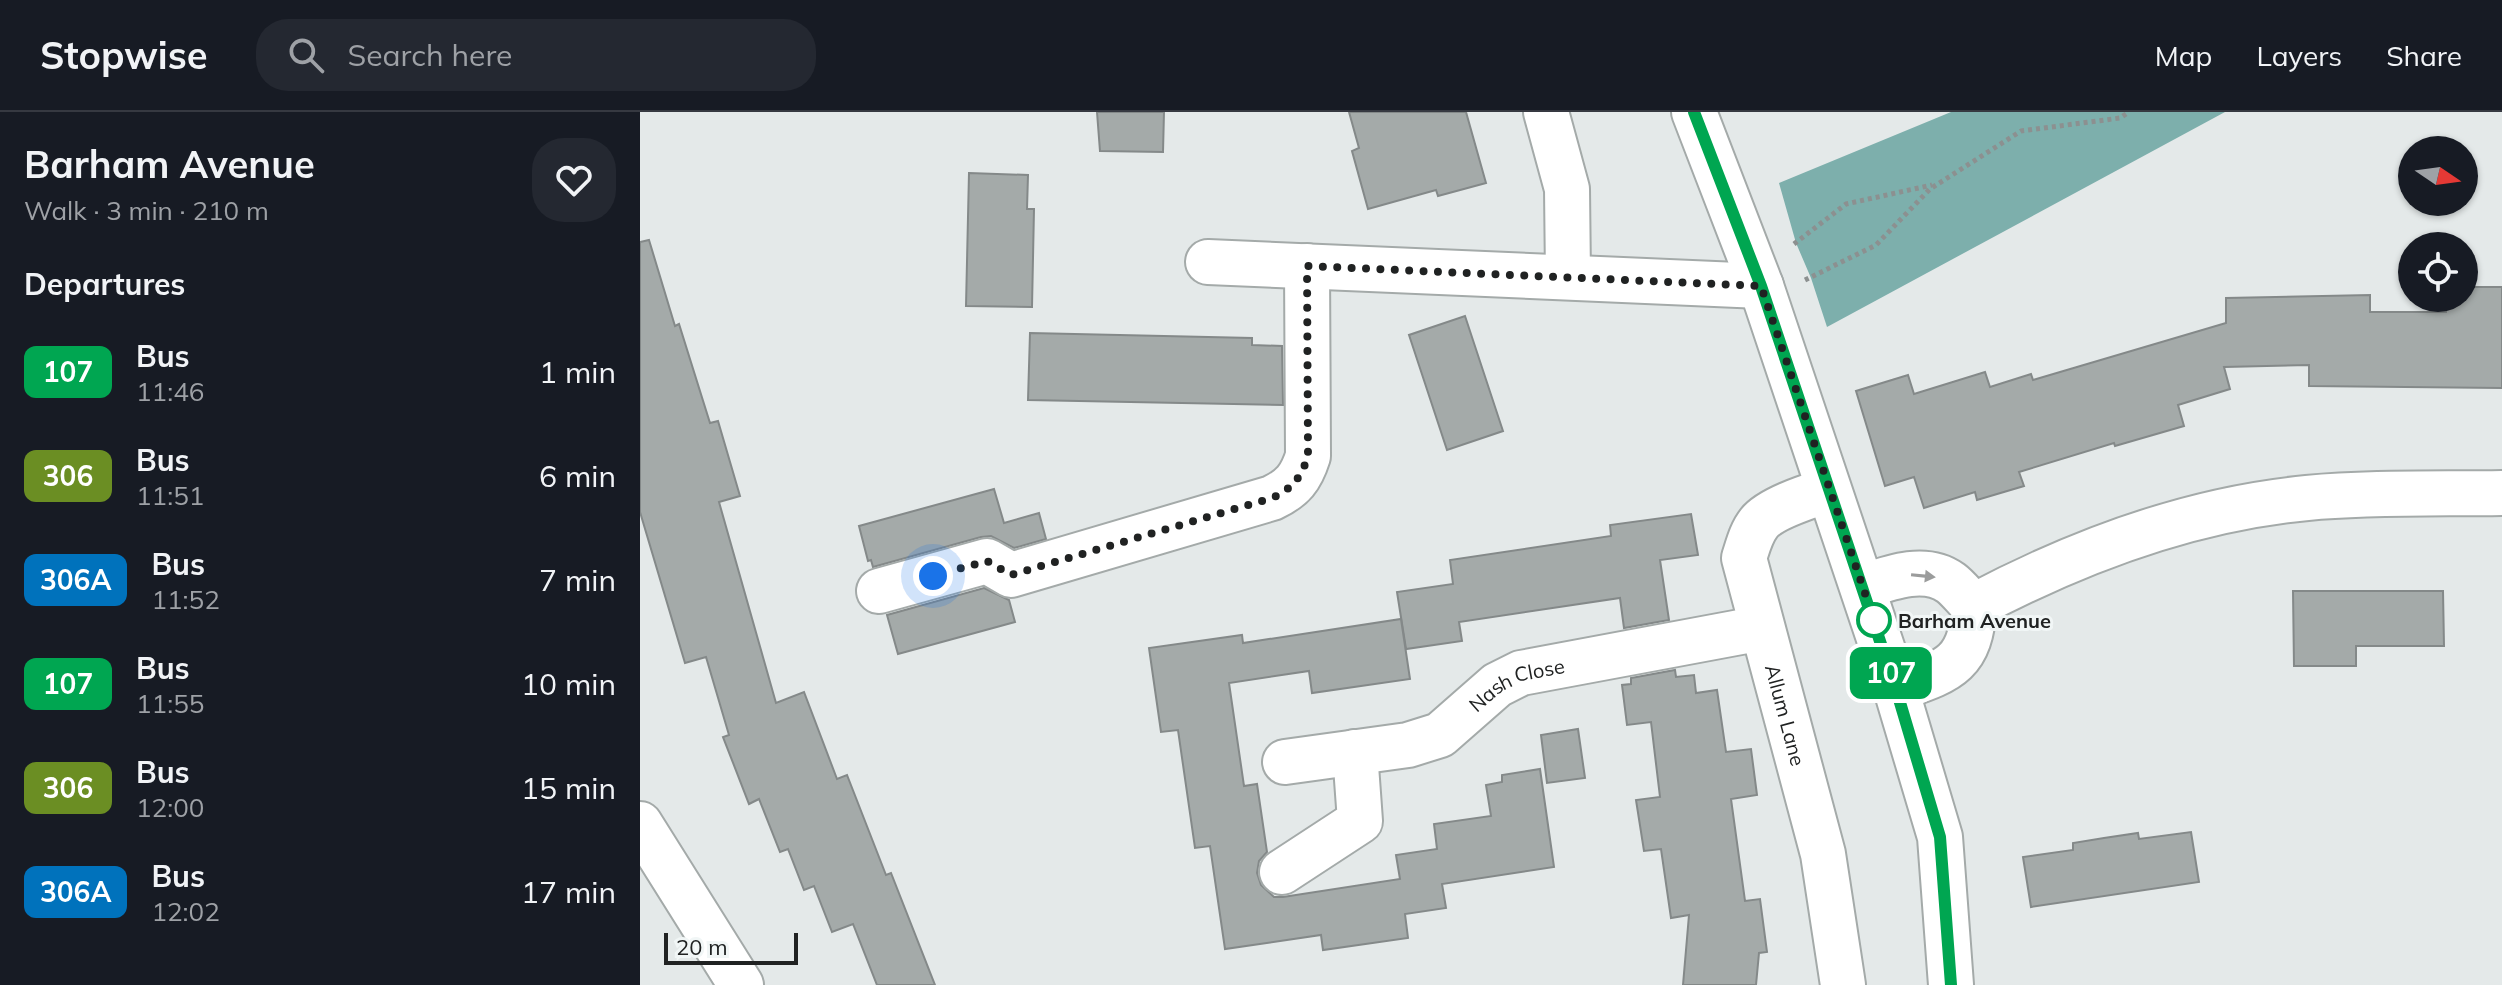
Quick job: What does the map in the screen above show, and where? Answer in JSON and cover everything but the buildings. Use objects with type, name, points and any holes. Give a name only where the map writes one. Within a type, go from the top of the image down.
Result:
[{"type":"street","points":[[1546,112],[1567,189],[1568,277]]},
{"type":"street","points":[[1694,112],[1779,273],[1828,490],[1896,689],[1940,837],[1951,985]]},
{"type":"street","points":[[1208,262],[1568,277],[1779,273]]},
{"type":"street","points":[[879,591],[987,561],[1011,575],[1272,498],[1290,489],[1302,474],[1308,456],[1307,266]]},
{"type":"street","name":"Allum Lane","points":[[1828,490],[1761,520],[1750,538],[1744,558],[1823,854],[1843,985]]},
{"type":"street","points":[[1974,606],[2034,574],[2121,540],[2200,515],[2307,498],[2502,493]]},
{"type":"street","points":[[1863,587],[1920,573],[1949,581],[1974,606],[1973,635],[1962,655],[1945,670],[1896,689]]},
{"type":"street","name":"Nash Close","points":[[1285,762],[1408,745],[1440,735],[1497,685],[1521,673],[1762,628]]},
{"type":"street","points":[[1282,872],[1360,821],[1355,752]]},
{"type":"street","points":[[640,824],[741,985]]},
{"type":"path","points":[[1779,273],[1876,245],[1937,184],[2021,131],[2120,118],[2129,112]]},
{"type":"path","points":[[1779,273],[1796,243],[1846,204],[1937,184]]},
{"type":"shaded area","points":[[1951,112],[2225,112],[1827,327],[1796,243],[1779,183]]},
{"type":"bus line","name":"107","points":[[1694,112],[1789,367],[1896,689],[1940,837],[1951,985]]},
{"type":"place","name":"Barham Avenue","points":[[1874,620]]},
{"type":"route","points":[[933,576],[987,561],[1011,575],[1272,498],[1290,489],[1302,474],[1308,456],[1307,266],[1761,286],[1874,620]]}]
